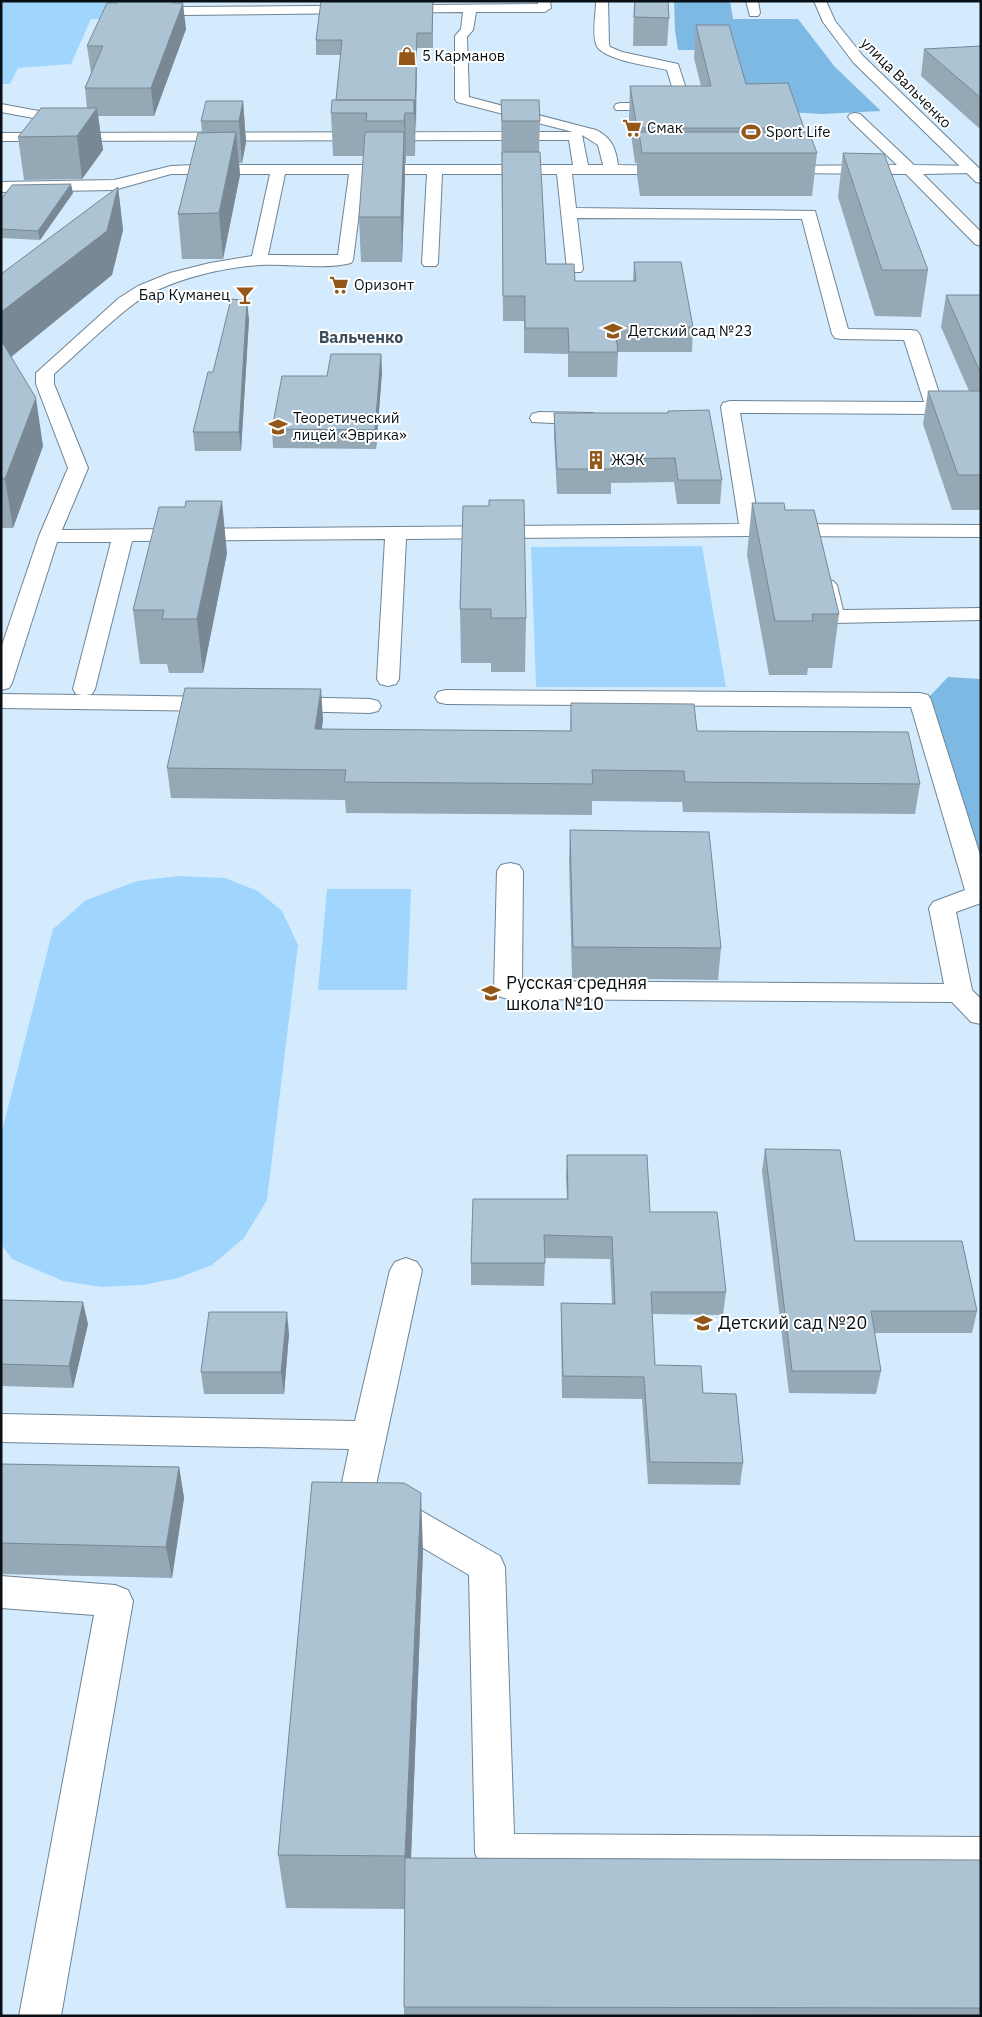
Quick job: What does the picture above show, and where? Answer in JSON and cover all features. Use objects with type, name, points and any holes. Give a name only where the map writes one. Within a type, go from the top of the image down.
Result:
[{"type":"street","points":[[163,1],[162,6],[182,11],[545,8],[544,1]]},
{"type":"street","points":[[602,1],[602,44],[605,50],[618,55],[673,67],[685,107],[621,107]]},
{"type":"street","name":"улица Вальченко","points":[[820,1],[829,22],[858,59],[976,174]]},
{"type":"street","points":[[470,8],[467,30],[461,36],[462,99],[583,130],[599,136],[606,146],[611,170]]},
{"type":"street","points":[[1,108],[76,122],[124,137]]},
{"type":"street","points":[[855,117],[911,170],[981,242]]},
{"type":"street","points":[[1,137],[576,136],[581,170]]},
{"type":"street","points":[[171,170],[179,137]]},
{"type":"street","points":[[259,260],[278,169]]},
{"type":"street","points":[[1,683],[10,633],[78,468],[45,384],[45,373],[125,302],[144,290],[176,277],[210,268],[259,260],[345,260],[357,169]]},
{"type":"street","points":[[2,188],[114,185],[171,170],[689,170]]},
{"type":"street","points":[[430,263],[435,170]]},
{"type":"street","points":[[564,170],[575,269]]},
{"type":"street","points":[[768,170],[911,170],[976,174]]},
{"type":"street","points":[[569,213],[809,214],[841,334],[911,334],[935,408],[730,406],[750,530]]},
{"type":"street","points":[[539,418],[607,419]]},
{"type":"street","points":[[714,422],[733,422]]},
{"type":"street","points":[[49,536],[750,530],[816,550],[981,530]]},
{"type":"street","points":[[388,679],[396,533]]},
{"type":"street","points":[[84,689],[123,535]]},
{"type":"street","points":[[816,550],[834,617],[981,614]]},
{"type":"street","points":[[446,697],[920,700],[979,894],[942,908],[959,993],[981,1015]]},
{"type":"street","points":[[1,701],[370,706]]},
{"type":"street","points":[[510,871],[508,990],[959,993]]},
{"type":"street","points":[[406,1270],[357,1492],[487,1568],[495,1853],[981,1857]]},
{"type":"street","points":[[1,1428],[369,1435]]},
{"type":"street","points":[[1,1592],[115,1601],[40,2016]]},
{"type":"shaded area","points":[[1,1],[156,1],[154,19],[91,19],[71,64],[18,68],[10,84],[1,84]]},
{"type":"shaded area","points":[[674,1],[730,1],[733,19],[798,19],[835,67],[881,111],[822,114],[752,110],[731,50],[678,50]]},
{"type":"shaded area","points":[[702,546],[726,687],[536,687],[531,547]]},
{"type":"shaded area","points":[[948,677],[981,679],[981,872],[926,700]]},
{"type":"shaded area","points":[[178,876],[225,878],[258,891],[282,911],[298,945],[267,1200],[244,1238],[212,1265],[178,1278],[143,1285],[101,1287],[63,1281],[12,1259],[1,1244],[1,1135],[53,929],[86,900],[137,881]]},
{"type":"shaded area","points":[[327,889],[411,889],[407,990],[318,990]]},
{"type":"building","points":[[117,1],[173,1],[173,3],[183,3],[151,88],[85,88],[103,46],[87,46],[107,3],[117,3]]},
{"type":"building","points":[[321,1],[433,1],[432,33],[417,33],[415,115],[414,100],[336,100],[342,40],[316,40]]},
{"type":"building","points":[[635,1],[668,1],[669,18],[634,17]]},
{"type":"building","points":[[696,25],[729,25],[746,84],[788,83],[804,128],[637,128],[630,86],[711,86]]},
{"type":"building","points":[[981,46],[981,98],[924,49]]},
{"type":"building","points":[[332,100],[414,100],[414,113],[405,113],[404,121],[366,121],[367,113],[331,113]]},
{"type":"building","points":[[501,100],[539,100],[540,121],[502,121]]},
{"type":"building","points":[[206,101],[243,101],[239,121],[201,121]]},
{"type":"building","points":[[41,108],[97,108],[77,136],[18,137]]},
{"type":"building","points":[[236,132],[219,213],[178,214],[198,133]]},
{"type":"building","points":[[365,132],[404,132],[401,217],[359,217]]},
{"type":"building","points":[[639,132],[809,132],[817,153],[642,153]]},
{"type":"building","points":[[502,152],[540,152],[546,264],[574,264],[575,281],[636,281],[634,262],[681,262],[693,327],[615,327],[618,352],[569,352],[568,328],[525,328],[525,296],[503,296]]},
{"type":"building","points":[[843,153],[884,154],[928,270],[882,270]]},
{"type":"building","points":[[71,184],[38,231],[1,229],[1,199],[12,185]]},
{"type":"building","points":[[118,187],[107,231],[1,312],[1,274]]},
{"type":"building","points":[[946,295],[981,295],[981,374]]},
{"type":"building","points":[[231,299],[247,301],[239,432],[193,432],[208,372],[213,372]]},
{"type":"building","points":[[1,340],[36,398],[5,479],[1,478]]},
{"type":"building","points":[[331,354],[381,354],[375,430],[272,429],[282,376],[327,376]]},
{"type":"building","points":[[928,391],[981,391],[981,475],[958,475]]},
{"type":"building","points":[[709,410],[722,480],[678,480],[675,458],[611,459],[612,469],[557,469],[554,413],[668,413],[668,411]]},
{"type":"building","points":[[489,500],[524,500],[526,618],[491,618],[491,609],[460,609],[463,506],[489,506]]},
{"type":"building","points":[[186,501],[222,501],[197,619],[162,619],[164,610],[133,610],[159,507],[185,507]]},
{"type":"building","points":[[752,503],[784,503],[785,510],[814,510],[839,614],[812,614],[813,621],[775,621]]},
{"type":"building","points":[[185,688],[321,689],[315,729],[571,731],[571,703],[694,704],[697,731],[908,732],[920,784],[685,782],[684,771],[592,770],[593,784],[344,782],[346,770],[167,768]]},
{"type":"building","points":[[570,830],[709,832],[721,948],[573,947]]},
{"type":"building","points":[[765,1149],[840,1150],[855,1241],[962,1241],[977,1311],[871,1311],[881,1371],[792,1371]]},
{"type":"building","points":[[567,1155],[647,1155],[650,1212],[717,1212],[726,1292],[651,1292],[655,1365],[701,1366],[703,1393],[736,1394],[743,1463],[650,1462],[644,1377],[563,1376],[561,1303],[615,1304],[612,1237],[544,1235],[545,1263],[471,1263],[473,1199],[568,1199]]},
{"type":"building","points":[[1,1300],[83,1302],[69,1366],[1,1364]]},
{"type":"building","points":[[209,1312],[287,1312],[281,1372],[201,1372]]},
{"type":"building","points":[[1,1464],[179,1467],[166,1547],[1,1543]]},
{"type":"building","points":[[312,1482],[404,1483],[421,1493],[405,1856],[278,1855]]},
{"type":"building","points":[[405,1858],[981,1860],[981,2008],[404,2007]]},
{"type":"place","name":"5 Карманов","points":[[407,56]]},
{"type":"place","name":"Смак","points":[[632,128]]},
{"type":"place","name":"Sport Life","points":[[751,132]]},
{"type":"place","name":"Оризонт","points":[[339,285]]},
{"type":"place","name":"Бар Куманец","points":[[245,295]]},
{"type":"place","name":"Детский сад №23","points":[[613,331]]},
{"type":"place","name":"Теоретический лицей «Эврика»","points":[[278,427]]},
{"type":"place","name":"ЖЭК","points":[[596,460]]},
{"type":"place","name":"Русская средняя школа №10","points":[[491,993]]},
{"type":"place","name":"Детский сад №20","points":[[703,1323]]},
{"type":"district","name":"Вальченко","points":[[361,337]]}]
